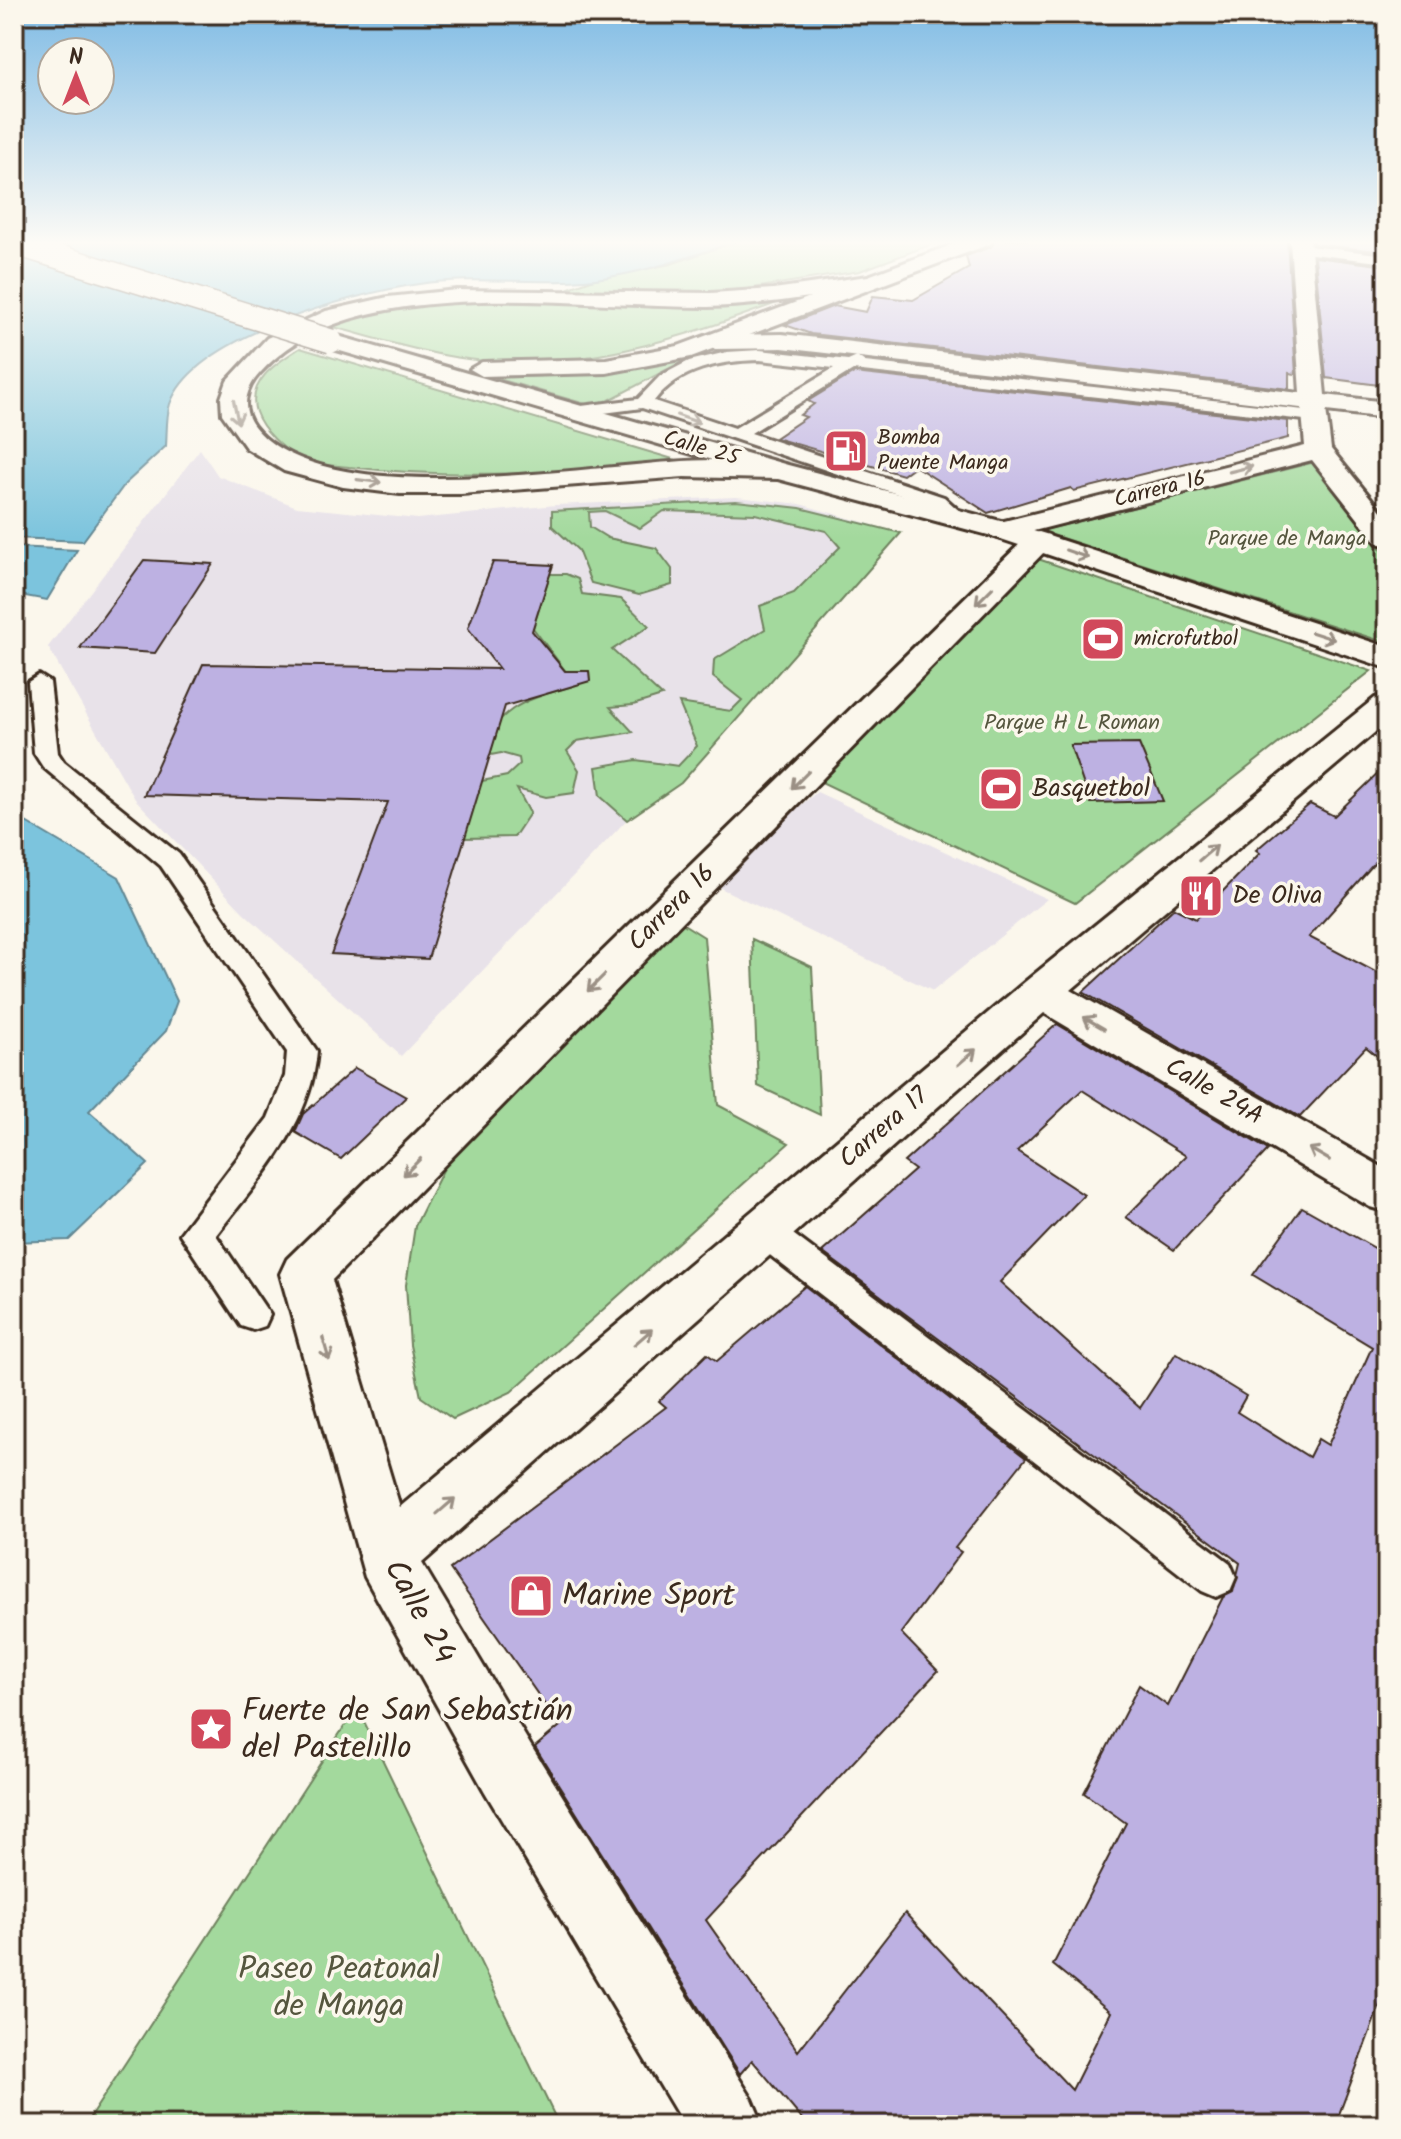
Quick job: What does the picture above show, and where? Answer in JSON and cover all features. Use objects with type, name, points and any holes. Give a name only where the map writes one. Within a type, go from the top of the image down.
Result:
[{"type":"street","points":[[285,340],[247,369],[237,385],[233,401],[234,417],[243,432],[260,447],[293,464],[363,481],[466,485],[686,468],[792,467]]},
{"type":"street","name":"Calle 25","points":[[327,340],[573,412],[792,467],[1039,541],[1387,658]]},
{"type":"street","points":[[400,360],[479,369],[563,370],[645,360],[721,340]]},
{"type":"street","points":[[1308,340],[1318,450],[1387,537]]},
{"type":"street","points":[[715,342],[782,341],[864,357],[1313,408],[1387,410]]},
{"type":"street","name":"Carrera 16","points":[[1002,530],[1318,450]]},
{"type":"street","name":"Carrera 16","points":[[305,1274],[1039,541]]},
{"type":"street","name":"Carrera 17","points":[[386,1557],[1041,992],[1387,705]]},
{"type":"street","name":"Calle 24A","points":[[1041,992],[1387,1193]]},
{"type":"street","name":"Calle 24","points":[[305,1274],[386,1557],[508,1769],[726,2125]]},
{"type":"lane","points":[[643,403],[650,392],[668,379],[716,357],[864,357]]},
{"type":"lane","points":[[736,435],[864,357]]},
{"type":"lane","points":[[573,412],[643,403],[736,435],[792,467]]},
{"type":"lane","points":[[39,682],[46,753],[55,767],[170,860],[302,1051],[303,1075],[288,1114],[197,1234],[253,1315]]},
{"type":"lane","points":[[765,1232],[1216,1577]]},
{"type":"shaded area","points":[[200,449],[218,476],[297,507],[418,519],[556,505],[736,497],[800,504],[901,533],[401,1056],[243,912],[135,799],[48,647]]},
{"type":"shaded area","points":[[817,792],[1047,899],[933,991],[708,882]]},
{"type":"green space","points":[[381,340],[667,340],[627,350],[541,362],[498,362]]},
{"type":"green space","points":[[300,348],[683,462],[475,474],[391,471],[306,462],[288,451],[268,432],[259,419],[254,401],[266,374]]},
{"type":"green space","points":[[687,359],[596,407],[495,378],[601,374]]},
{"type":"green space","name":"Parque de Manga","points":[[1315,462],[1387,557],[1387,643],[1040,531]]},
{"type":"green space","points":[[736,501],[800,508],[901,533],[681,783],[627,820],[600,796],[596,767],[636,760],[678,766],[697,746],[679,703],[731,711],[742,700],[713,677],[714,660],[765,629],[760,606],[794,593],[840,547],[826,531],[755,514],[664,511],[640,528],[605,511],[589,512],[590,527],[608,538],[656,548],[672,569],[672,585],[639,595],[591,583],[578,550],[552,526],[552,511]]},
{"type":"green space","name":"Parque H L Roman","points":[[1035,558],[1371,671],[1075,903],[815,779]]},
{"type":"green space","points":[[550,574],[566,574],[578,579],[582,594],[621,599],[649,626],[612,650],[662,696],[633,705],[610,707],[633,732],[577,741],[567,751],[579,770],[574,793],[546,797],[517,789],[530,813],[514,837],[465,838],[438,818],[467,784],[507,776],[520,764],[519,758],[501,753],[466,760],[512,709],[537,697],[576,685],[533,628]]},
{"type":"green space","points":[[677,920],[704,937],[718,1105],[789,1143],[511,1392],[453,1419],[421,1397],[410,1345],[406,1285],[415,1226],[448,1160]]},
{"type":"green space","points":[[752,939],[812,967],[820,1115],[758,1086]]},
{"type":"green space","name":"Paseo Peatonal de Manga","points":[[357,1707],[559,2125],[85,2125]]},
{"type":"water","points":[[14,340],[241,340],[210,358],[185,380],[170,404],[166,446],[125,484],[83,541],[14,538]]},
{"type":"water","points":[[14,547],[77,550],[47,600],[14,594]]},
{"type":"water","points":[[14,815],[119,877],[177,1001],[166,1031],[89,1111],[148,1164],[69,1240],[14,1242]]},
{"type":"building","points":[[862,340],[1294,340],[1296,374],[1289,373],[1289,389]]},
{"type":"building","points":[[1323,340],[1387,340],[1387,386],[1326,378]]},
{"type":"building","points":[[854,373],[1288,421],[1288,438],[1074,491],[1071,488],[988,513],[915,466],[903,475],[775,438],[806,417],[800,415],[814,404],[808,401]]},
{"type":"building","points":[[144,560],[213,564],[155,653],[80,648]]},
{"type":"building","points":[[493,562],[553,565],[532,631],[565,671],[589,671],[590,681],[505,706],[428,959],[331,954],[388,802],[144,795],[203,664],[499,669],[468,628]]},
{"type":"building","points":[[1139,744],[1163,801],[1090,803],[1070,745]]},
{"type":"building","points":[[1387,765],[1387,849],[1309,937],[1387,978],[1387,1064],[1366,1047],[1300,1117],[1083,992],[1174,908],[1196,919],[1260,853],[1256,850],[1310,804],[1334,816]]},
{"type":"building","points":[[1057,1024],[1268,1150],[1174,1250],[1126,1217],[1186,1156],[1082,1090],[1017,1151],[1084,1195],[1000,1282],[1140,1408],[1176,1353],[1246,1396],[1237,1412],[1309,1457],[1318,1439],[1328,1445],[1372,1347],[1253,1275],[1302,1207],[1387,1255],[1387,1986],[1335,2125],[807,2125],[752,2060],[740,2074],[535,1747],[560,1726],[450,1569],[666,1407],[659,1401],[707,1354],[717,1361],[805,1286],[1026,1458],[955,1548],[961,1552],[901,1633],[938,1671],[706,1920],[798,2051],[905,1913],[1072,2090],[1111,2012],[1053,1965],[1126,1823],[1084,1793],[1139,1685],[1168,1706],[1223,1597],[1233,1592],[1240,1563],[822,1252],[915,1170],[904,1162]]},
{"type":"building","points":[[355,1068],[406,1097],[341,1159],[295,1132],[303,1114]]},
{"type":"place","name":"Bomba Puente Manga","points":[[846,451]]},
{"type":"place","name":"microfutbol","points":[[1103,639]]},
{"type":"place","name":"Basquetbol","points":[[1001,789]]},
{"type":"place","name":"De Oliva","points":[[1201,896]]},
{"type":"place","name":"Marine Sport","points":[[531,1596]]},
{"type":"place","name":"Fuerte de San Sebastián del Pastelillo","points":[[211,1729]]}]
